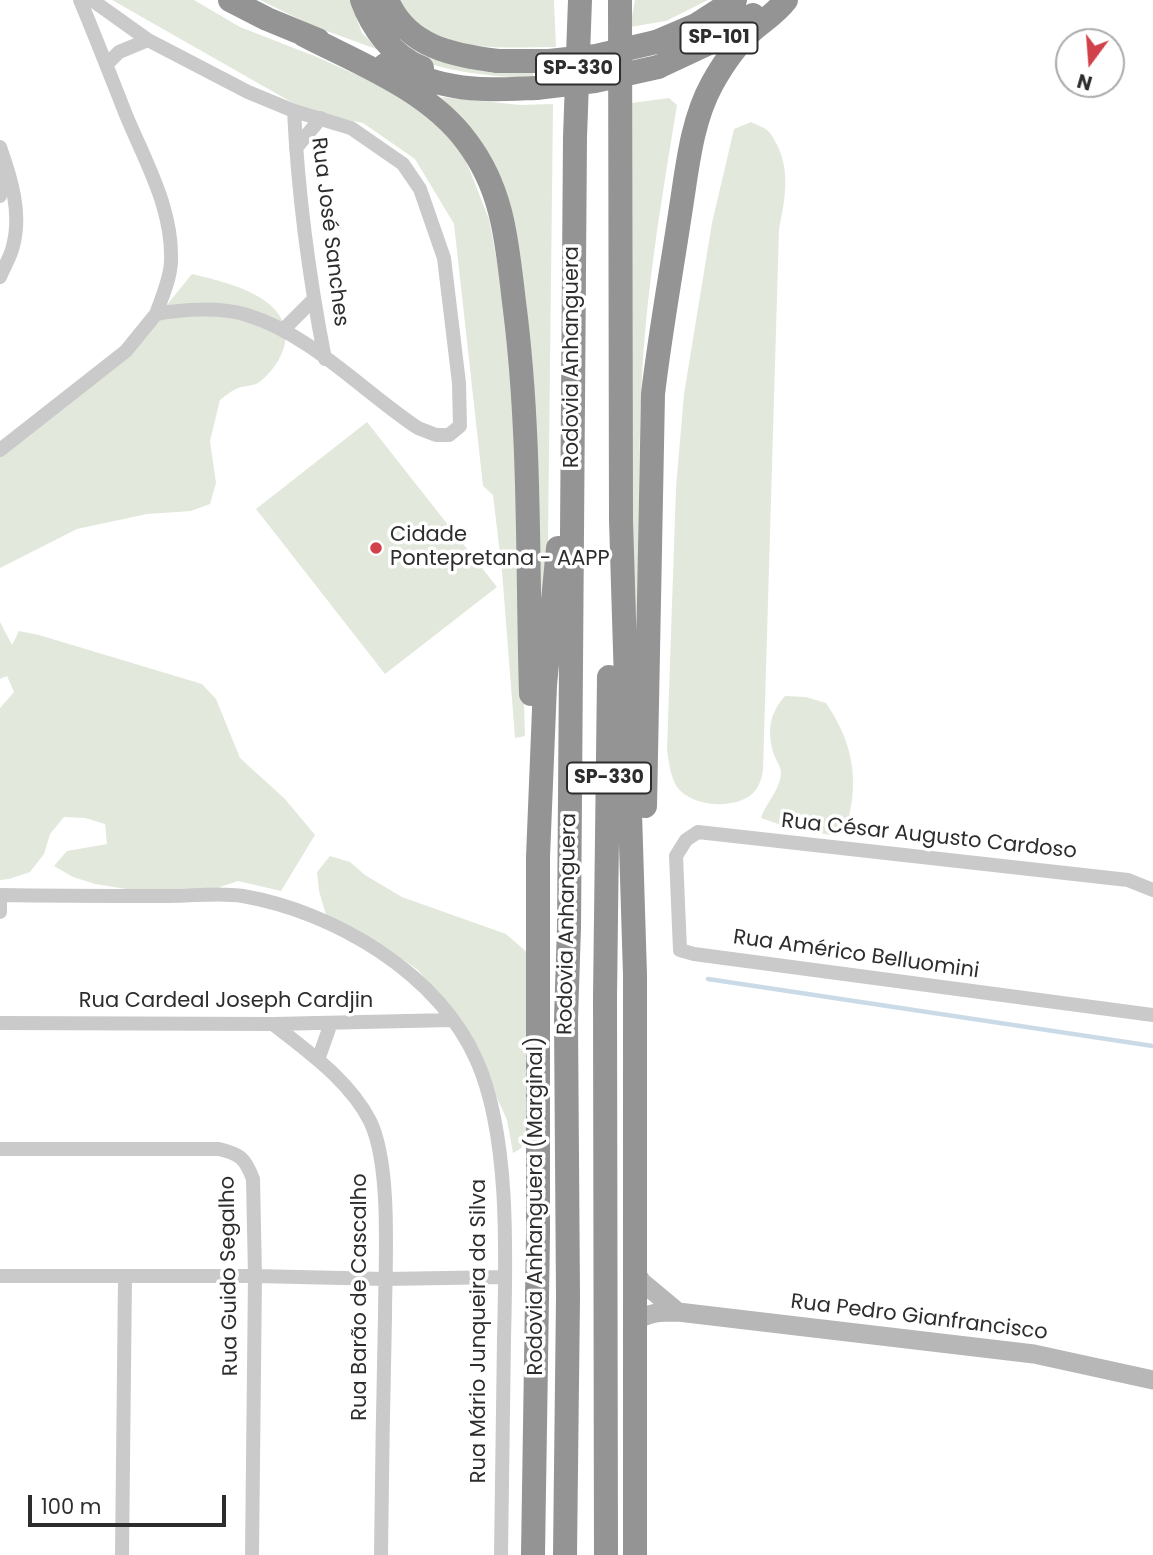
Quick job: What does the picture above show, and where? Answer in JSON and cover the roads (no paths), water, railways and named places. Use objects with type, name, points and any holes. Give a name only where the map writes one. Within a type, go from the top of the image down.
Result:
[{"type":"highway","points":[[230,0],[304,35],[426,79],[455,86],[502,90]]},
{"type":"highway","points":[[362,0],[375,30],[392,48],[416,66],[443,76],[502,90]]},
{"type":"highway","points":[[387,0],[392,12],[406,28],[430,47],[464,57],[498,61],[549,61],[657,54],[735,0]]},
{"type":"highway","points":[[568,0],[575,137]]},
{"type":"highway","name":"Rodovia Anhanguera","points":[[565,1555],[568,1297],[566,1019],[575,137],[580,0]]},
{"type":"highway","name":"SP-101","points":[[502,90],[594,81],[657,54],[718,39],[776,0]]},
{"type":"highway","points":[[635,975],[645,827],[653,394],[660,339],[691,152],[705,100],[712,83],[735,49],[754,29],[777,12],[786,0]]},
{"type":"highway","points":[[619,3],[621,520],[635,975],[635,1555]]},
{"type":"highway","name":"Rodovia Anhanguera","points":[[606,1555],[605,998],[610,580],[606,122],[619,3]]},
{"type":"highway","points":[[304,35],[402,87],[453,125],[477,156],[496,194],[504,221],[524,392],[533,785],[538,857]]},
{"type":"highway","points":[[538,857],[545,685],[573,357]]},
{"type":"highway","name":"Rodovia Anhanguera (Marginal)","points":[[533,1555],[538,1233],[538,857]]},
{"type":"street","points":[[0,450],[126,351],[156,314],[171,265],[170,238],[164,208],[149,163],[127,117],[80,0]]},
{"type":"street","points":[[92,0],[148,40],[248,92],[294,111],[351,128],[403,163],[420,188],[444,258],[459,383],[460,426],[449,436],[436,435],[418,428],[283,330],[245,314],[186,308],[156,314]]},
{"type":"street","points":[[107,64],[119,52],[148,40]]},
{"type":"street","name":"Rua José Sanches","points":[[294,111],[314,299],[325,359]]},
{"type":"street","points":[[296,148],[321,118]]},
{"type":"street","points":[[0,195],[1,149]]},
{"type":"street","points":[[0,277],[14,245],[16,219],[14,186],[1,149]]},
{"type":"street","points":[[168,280],[186,308]]},
{"type":"street","points":[[283,330],[314,299]]},
{"type":"street","name":"Rua César Augusto Cardoso","points":[[698,832],[1128,880],[1153,890]]},
{"type":"street","name":"Rua Américo Belluomini","points":[[698,832],[686,840],[677,856],[680,950],[1153,1015]]},
{"type":"street","points":[[0,895],[0,912]]},
{"type":"street","name":"Rua Mário Junqueira da Silva","points":[[0,895],[242,896],[254,899],[329,921],[368,944],[398,964],[422,985],[452,1020],[477,1061],[501,1164],[505,1277],[501,1555]]},
{"type":"street","name":"Rua Cardeal Joseph Cardjin","points":[[0,1023],[273,1024],[452,1020]]},
{"type":"street","points":[[318,1060],[331,1023]]},
{"type":"street","name":"Rua Barão de Cascalho","points":[[273,1024],[318,1060],[349,1091],[370,1121],[379,1148],[384,1198],[385,1279],[381,1555]]},
{"type":"street","name":"Rua Guido Segalho","points":[[0,1149],[219,1149],[237,1153],[248,1165],[253,1179],[255,1276],[252,1555]]},
{"type":"street","points":[[635,1272],[650,1290],[678,1312]]},
{"type":"street","points":[[0,1276],[385,1279],[505,1277]]},
{"type":"street","points":[[122,1555],[125,1276]]},
{"type":"street","name":"Rua Pedro Gianfrancisco","points":[[635,1322],[655,1312],[678,1312],[1034,1354],[1153,1380]]},
{"type":"waterway","points":[[708,979],[1153,1046]]},
{"type":"place","name":"Cidade Pontepretana - AAPP","points":[[376,548]]}]
